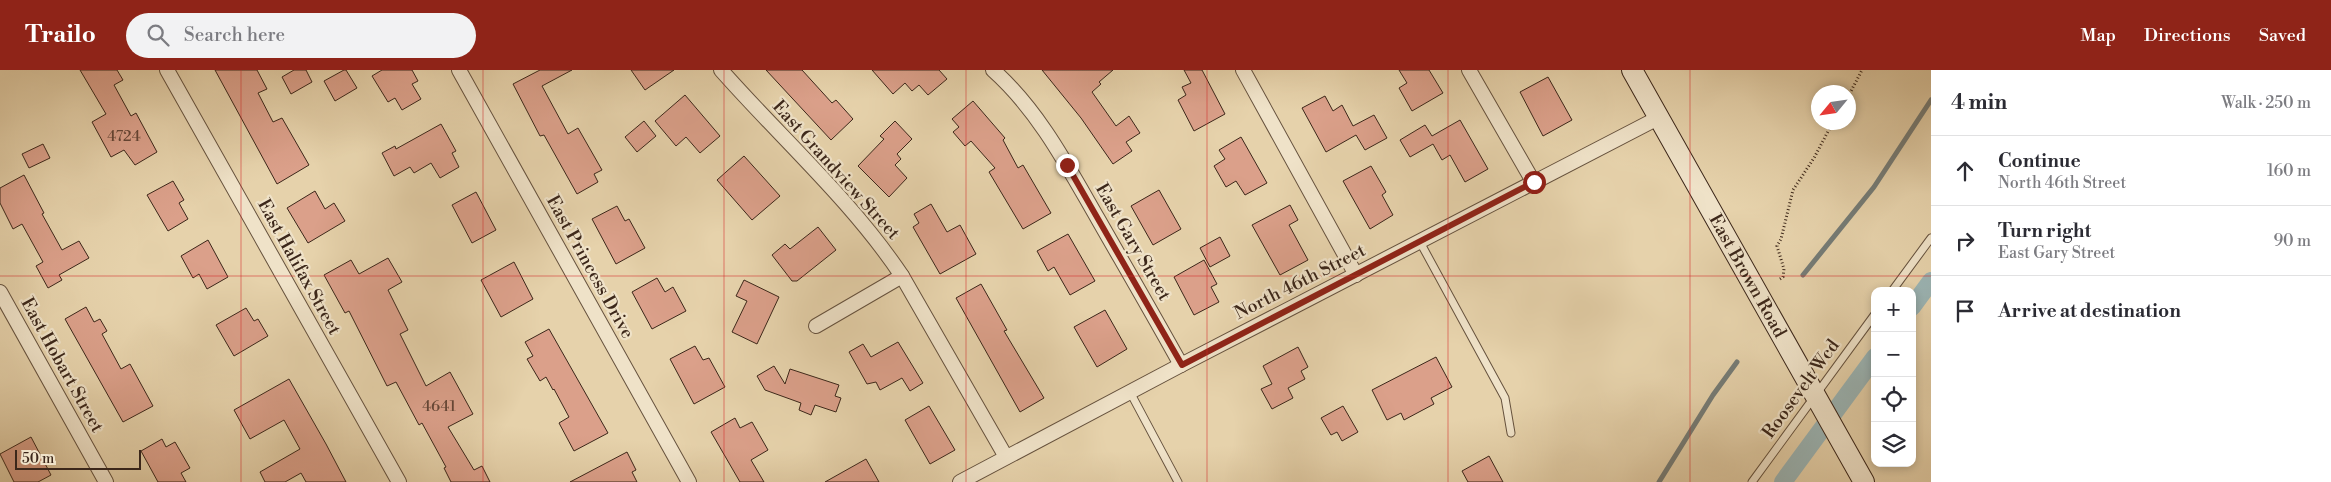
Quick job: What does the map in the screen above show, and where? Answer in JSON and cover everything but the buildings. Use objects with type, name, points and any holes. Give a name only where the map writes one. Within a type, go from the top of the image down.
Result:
[{"type":"main road","name":"East Brown Road","points":[[1632,70],[1864,482]]},
{"type":"street","name":"East Halifax Street","points":[[167,70],[399,482]]},
{"type":"street","name":"East Princess Drive","points":[[459,70],[689,482]]},
{"type":"street","name":"East Grandview Street","points":[[721,70],[859,218],[884,249],[902,276],[1006,457]]},
{"type":"street","name":"East Gary Street","points":[[993,70],[1007,83],[1044,128],[1182,365]]},
{"type":"street","points":[[1243,70],[1356,275]]},
{"type":"street","points":[[1469,70],[1534,182]]},
{"type":"street","name":"North 46th Street","points":[[960,482],[1658,118]]},
{"type":"street","points":[[816,326],[902,276]]},
{"type":"street","name":"East Hobart Street","points":[[0,292],[106,482]]},
{"type":"lane","points":[[1895,287],[1931,238]]},
{"type":"lane","points":[[1420,242],[1505,398],[1511,432]]},
{"type":"lane","name":"Roosevelt Wcd","points":[[1752,482],[1819,403],[1871,320]]},
{"type":"lane","points":[[1130,392],[1178,482]]},
{"type":"path","points":[[1854,85],[1862,70]]},
{"type":"path","points":[[1780,279],[1784,269],[1777,246],[1781,239],[1793,190],[1814,158],[1829,130]]},
{"type":"waterway","points":[[1803,275],[1874,187],[1931,100]]},
{"type":"waterway","points":[[1916,302],[1931,281]]},
{"type":"waterway","points":[[1659,482],[1713,395],[1737,362]]},
{"type":"waterway","points":[[1783,482],[1871,362]]},
{"type":"route","points":[[1067,165],[1182,365],[1426,240],[1534,182]]}]
